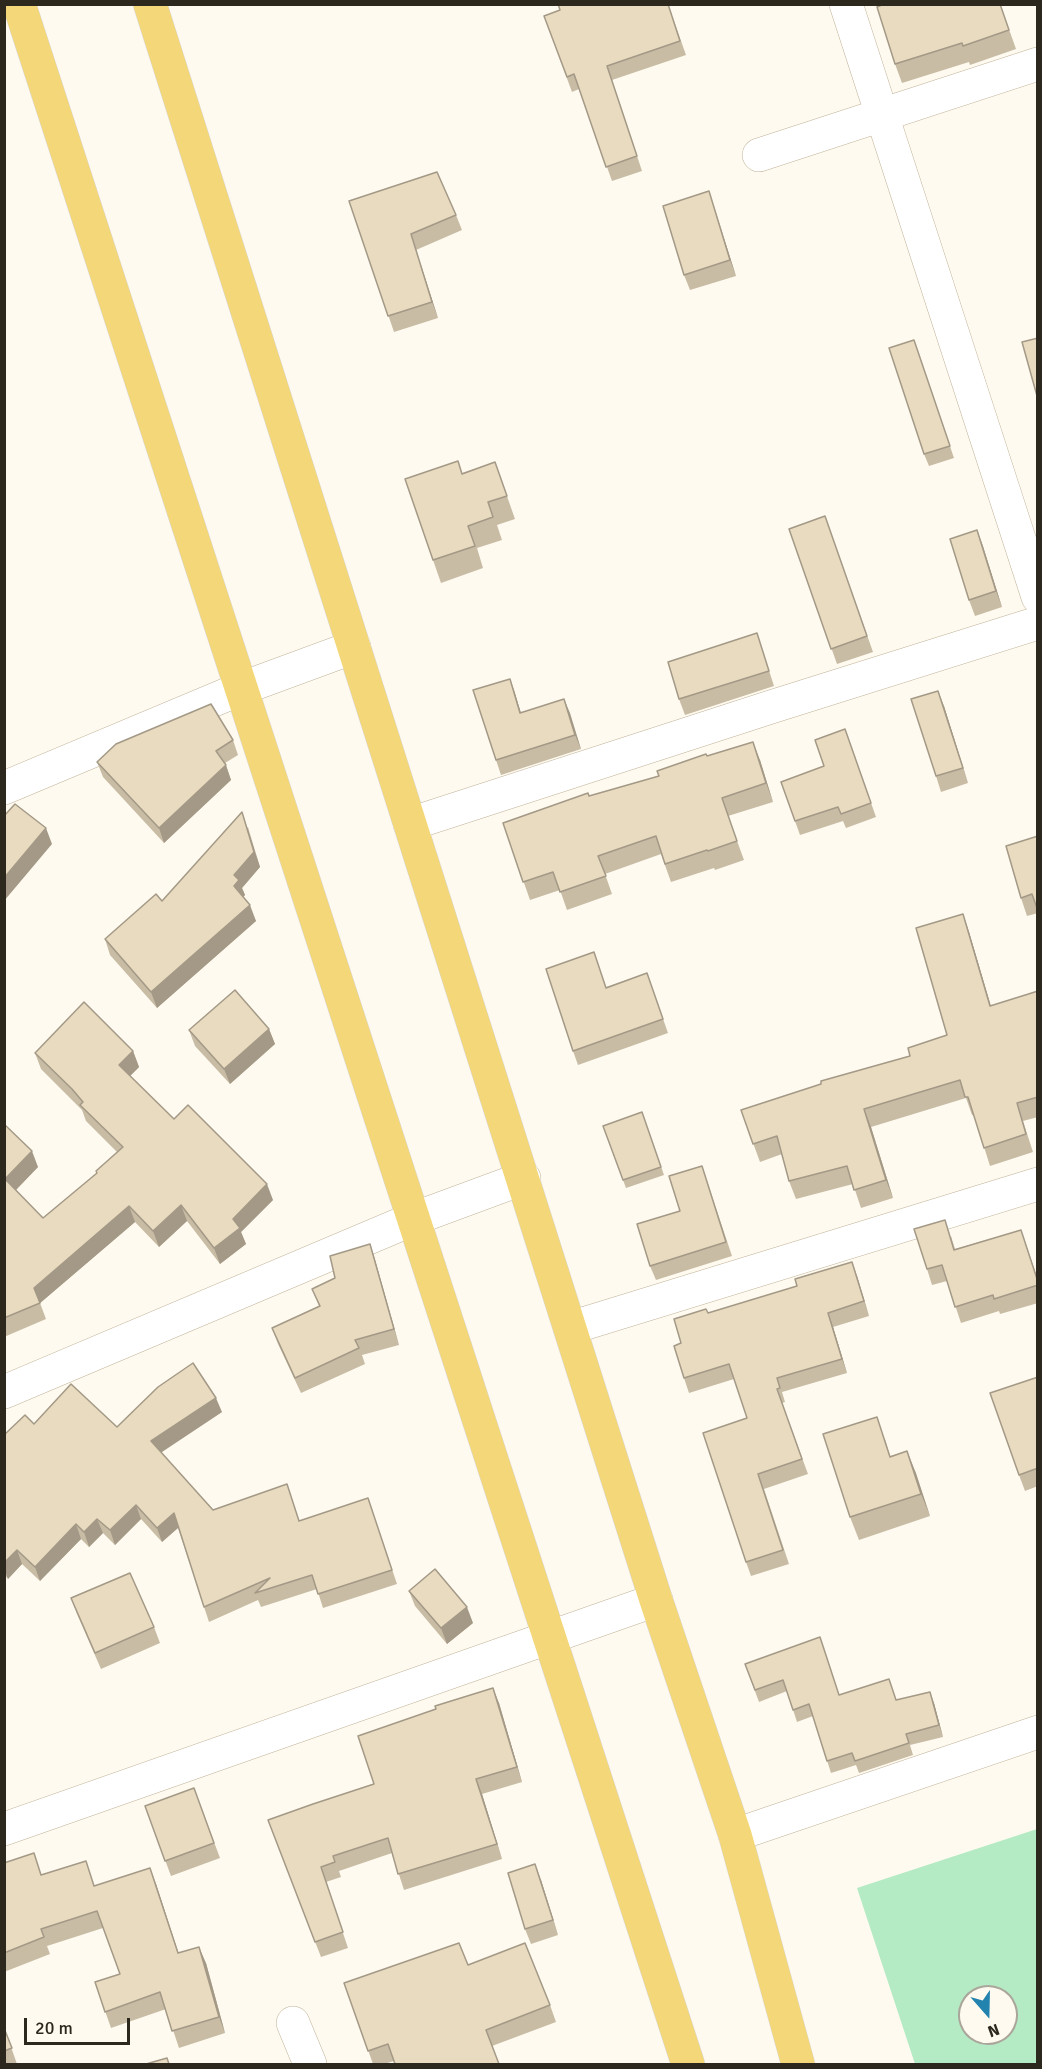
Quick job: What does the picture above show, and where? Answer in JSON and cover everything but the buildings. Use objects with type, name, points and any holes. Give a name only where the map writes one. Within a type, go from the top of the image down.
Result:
[{"type":"main road","points":[[19,4],[688,2064]]},
{"type":"main road","points":[[150,4],[656,1600],[735,1835],[798,2064]]},
{"type":"street","points":[[846,4],[1038,597]]},
{"type":"street","points":[[759,155],[1038,64]]},
{"type":"street","points":[[410,825],[1038,622]]},
{"type":"street","points":[[4,788],[240,688],[354,647]]},
{"type":"street","points":[[4,1392],[413,1219],[524,1178]]},
{"type":"street","points":[[570,1328],[1038,1184]]},
{"type":"street","points":[[4,1829],[656,1600]]},
{"type":"street","points":[[735,1835],[1038,1732]]},
{"type":"street","points":[[293,2023],[310,2064]]},
{"type":"green space","points":[[1037,1829],[1037,2064],[915,2064],[857,1888]]}]
